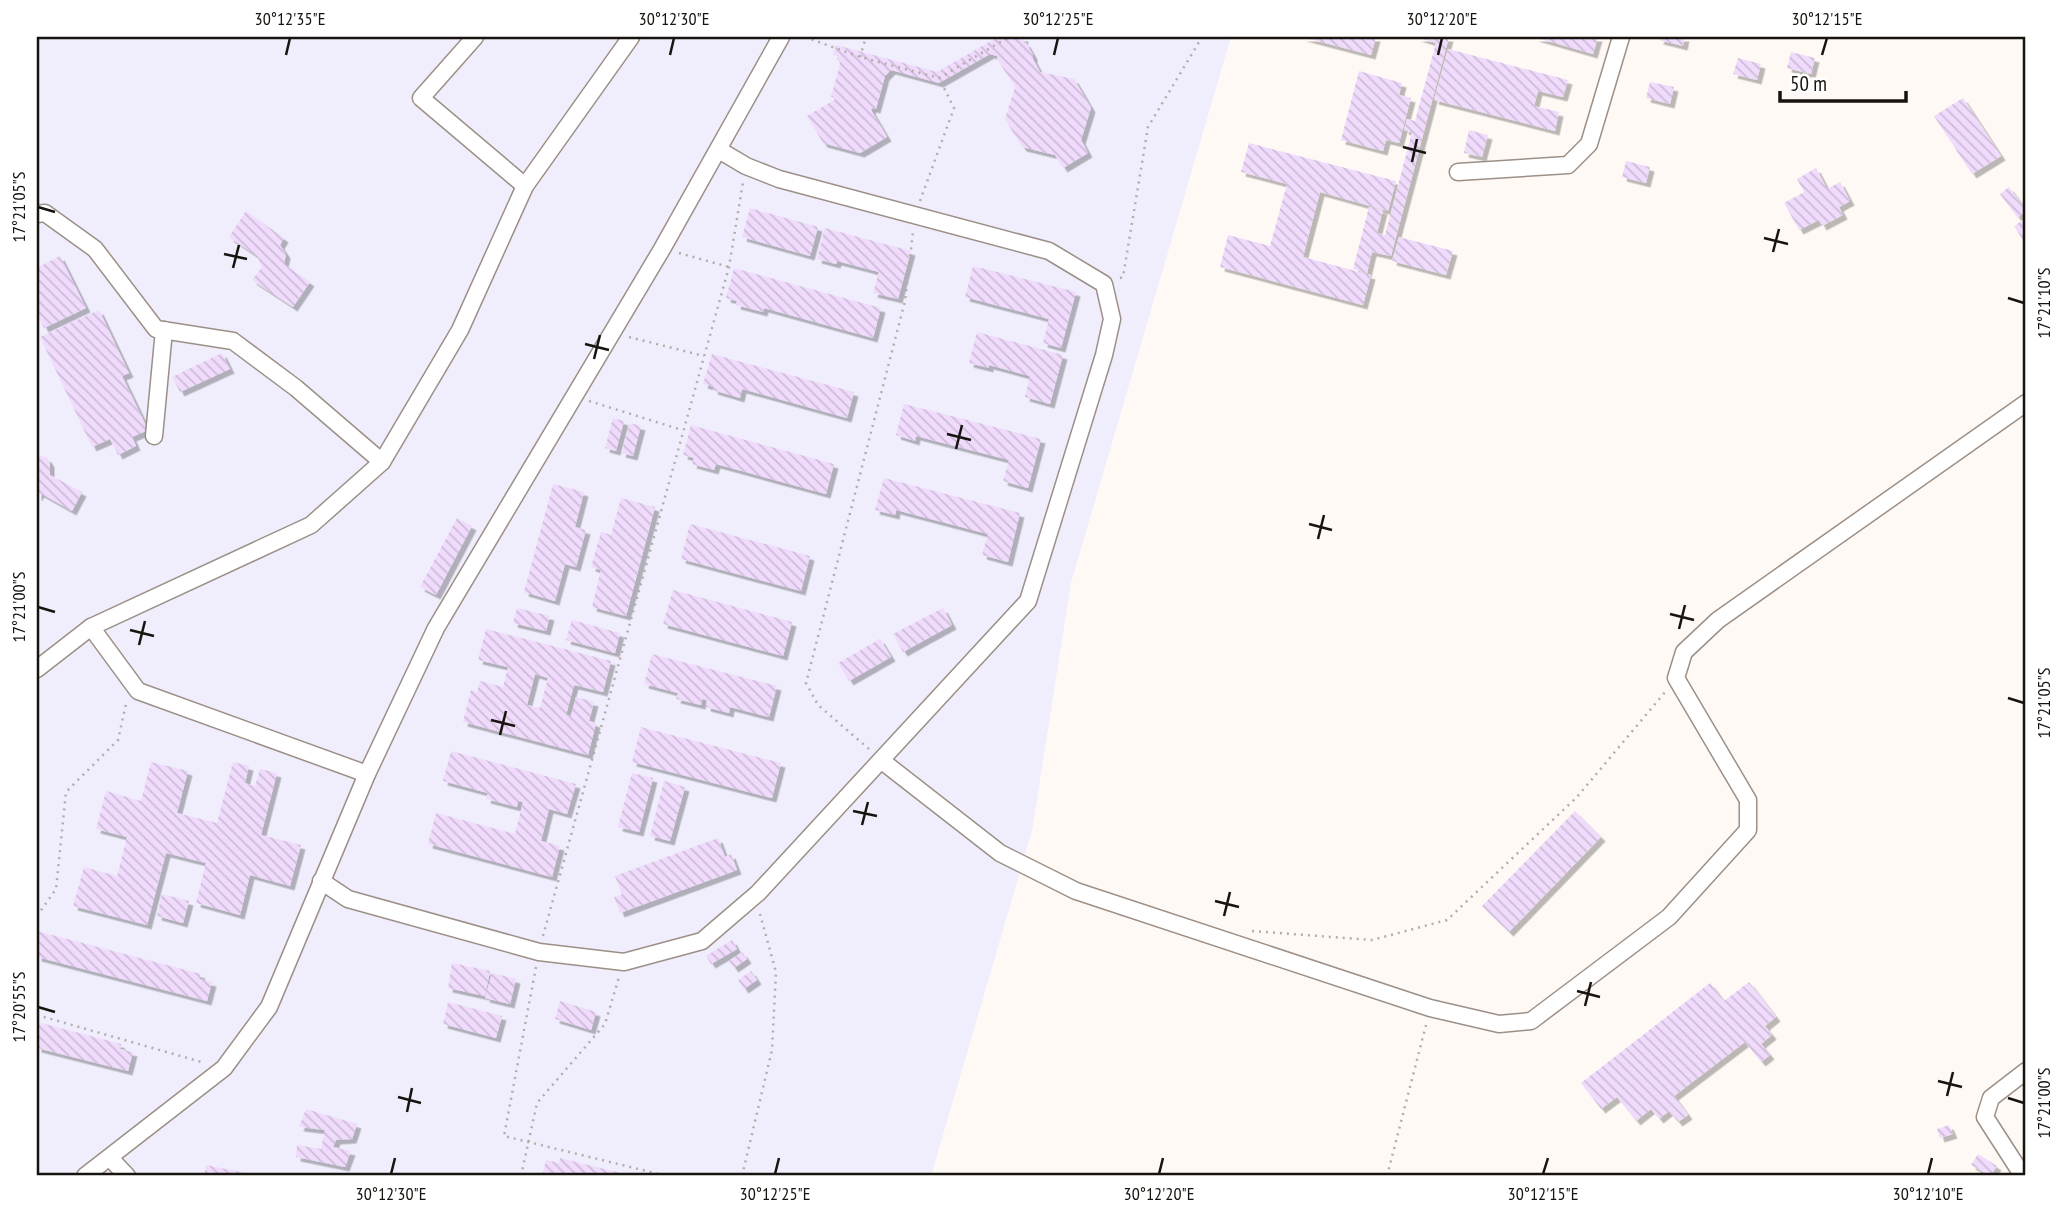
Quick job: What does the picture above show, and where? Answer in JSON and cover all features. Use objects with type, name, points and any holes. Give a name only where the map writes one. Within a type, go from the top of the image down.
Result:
[{"type":"street","points":[[475,37],[421,99],[525,186]]},
{"type":"street","points":[[37,668],[91,626],[311,525],[382,462],[460,330],[525,186],[631,37]]},
{"type":"street","points":[[85,1176],[224,1068],[268,1007],[367,774],[436,628],[662,249],[780,37]]},
{"type":"street","points":[[1458,172],[1568,165],[1588,144],[1621,37]]},
{"type":"street","points":[[321,881],[348,899],[539,952],[624,962],[702,941],[758,893],[1028,601],[1104,355],[1112,319],[1104,284],[1049,251],[779,179],[746,166],[719,150]]},
{"type":"street","points":[[37,214],[45,213],[95,249],[156,329],[233,341],[296,387],[382,462]]},
{"type":"street","points":[[154,436],[164,330]]},
{"type":"street","points":[[882,761],[1000,853],[1076,891],[1430,1008],[1499,1024],[1531,1021],[1669,917],[1748,830],[1748,800],[1676,678],[1684,652],[1718,620],[2026,403]]},
{"type":"street","points":[[91,626],[138,691],[367,774]]},
{"type":"street","points":[[2023,1176],[1985,1116],[1991,1098],[2026,1071]]},
{"type":"street","points":[[110,1158],[127,1176]]},
{"type":"path","points":[[805,37],[860,57],[939,78],[1009,37]]},
{"type":"path","points":[[860,57],[866,37]]},
{"type":"path","points":[[999,37],[1002,41]]},
{"type":"path","points":[[1104,284],[1123,277],[1148,127],[1202,37]]},
{"type":"path","points":[[882,761],[818,705],[806,683],[905,301],[915,216],[954,108],[939,78]]},
{"type":"path","points":[[667,1176],[504,1136],[539,952],[729,267],[746,166]]},
{"type":"path","points":[[662,249],[729,267]]},
{"type":"path","points":[[614,329],[632,339],[704,356]]},
{"type":"path","points":[[575,394],[597,405],[682,430]]},
{"type":"path","points":[[1252,931],[1372,940],[1447,920],[1577,797],[1676,678]]},
{"type":"path","points":[[37,916],[56,889],[66,792],[118,740],[125,704],[138,691]]},
{"type":"path","points":[[742,1176],[772,1050],[776,972],[761,919],[758,893]]},
{"type":"path","points":[[521,1176],[537,1103],[604,1024],[624,962]]},
{"type":"path","points":[[1387,1176],[1430,1008]]},
{"type":"path","points":[[37,1015],[224,1068]]},
{"type":"shaded area","points":[[37,37],[1231,37],[1071,583],[1032,831],[931,1176],[37,1176]]},
{"type":"building","points":[[998,37],[1024,37],[1023,42],[1033,55],[1040,72],[1074,79],[1091,108],[1081,140],[1088,153],[1063,168],[1055,155],[1022,147],[1005,119],[1015,87],[997,56],[990,54],[939,83],[891,70],[885,76],[876,109],[871,110],[887,137],[860,153],[823,143],[807,116],[835,98],[831,97],[840,64],[838,56],[833,55],[836,45],[937,72]]},
{"type":"building","points":[[1302,37],[1376,37],[1371,55]]},
{"type":"building","points":[[1417,37],[1449,37],[1391,256],[1372,252],[1367,273],[1353,269],[1369,207],[1383,210],[1377,233],[1385,235],[1412,132],[1404,130],[1407,119],[1415,121],[1436,43]]},
{"type":"building","points":[[1534,37],[1598,37],[1593,54]]},
{"type":"building","points":[[1660,37],[1685,37],[1683,46],[1659,40]]},
{"type":"building","points":[[1448,49],[1568,80],[1563,97],[1538,91],[1534,106],[1559,112],[1555,131],[1434,100]]},
{"type":"building","points":[[1791,52],[1815,58],[1811,74],[1787,68]]},
{"type":"building","points":[[1738,58],[1761,64],[1757,80],[1733,74]]},
{"type":"building","points":[[1359,71],[1402,83],[1399,95],[1411,98],[1399,143],[1386,140],[1383,151],[1341,140]]},
{"type":"building","points":[[1650,82],[1674,87],[1670,104],[1646,98]]},
{"type":"building","points":[[1963,98],[2001,156],[1972,174],[1934,116]]},
{"type":"building","points":[[1469,130],[1488,135],[1482,157],[1464,153]]},
{"type":"building","points":[[1249,143],[1396,181],[1388,211],[1320,192],[1303,257],[1371,275],[1363,305],[1220,267],[1228,235],[1270,246],[1287,184],[1241,172]]},
{"type":"building","points":[[1626,161],[1650,167],[1646,183],[1622,177]]},
{"type":"building","points":[[1816,168],[1827,189],[1840,182],[1850,201],[1839,207],[1843,215],[1822,226],[1819,220],[1799,230],[1784,203],[1804,192],[1797,179]]},
{"type":"building","points":[[2009,187],[2026,210],[2018,218],[2000,194]]},
{"type":"building","points":[[750,208],[818,227],[810,256],[742,237]]},
{"type":"building","points":[[246,211],[284,238],[280,245],[286,254],[284,264],[310,282],[293,307],[252,280],[262,267],[257,256],[229,237]]},
{"type":"building","points":[[2026,218],[2026,242],[2025,243],[2014,226]]},
{"type":"building","points":[[825,228],[911,251],[898,299],[873,293],[879,272],[837,261],[836,264],[817,259]]},
{"type":"building","points":[[1399,237],[1453,251],[1446,275],[1392,261]]},
{"type":"building","points":[[60,256],[86,308],[44,328],[37,314],[37,268]]},
{"type":"building","points":[[973,266],[1076,292],[1061,348],[1043,343],[1049,319],[965,297]]},
{"type":"building","points":[[734,268],[881,308],[873,338],[764,308],[763,312],[736,305],[737,301],[726,298]]},
{"type":"building","points":[[99,310],[129,373],[122,376],[148,430],[132,437],[136,446],[118,455],[110,439],[92,447],[40,337]]},
{"type":"building","points":[[977,332],[1063,355],[1050,404],[1025,397],[1030,376],[989,365],[989,368],[969,363]]},
{"type":"building","points":[[222,353],[230,369],[180,392],[172,377]]},
{"type":"building","points":[[712,354],[854,392],[847,418],[742,389],[740,398],[713,390],[714,387],[703,384]]},
{"type":"building","points":[[904,404],[1041,439],[1028,488],[1003,481],[1009,460],[916,436],[915,441],[896,435]]},
{"type":"building","points":[[613,418],[624,421],[616,451],[605,448]]},
{"type":"building","points":[[630,423],[641,426],[633,456],[621,453]]},
{"type":"building","points":[[691,425],[834,464],[826,494],[716,464],[714,470],[692,464],[694,458],[683,455]]},
{"type":"building","points":[[37,455],[47,458],[50,475],[82,492],[72,511],[40,493],[37,497]]},
{"type":"building","points":[[884,478],[1020,513],[1008,562],[982,555],[988,534],[896,510],[895,515],[875,510]]},
{"type":"building","points":[[553,484],[584,492],[575,527],[586,530],[576,567],[565,564],[555,601],[524,592]]},
{"type":"building","points":[[621,498],[655,507],[626,616],[592,607],[601,570],[591,567],[601,532],[611,535]]},
{"type":"building","points":[[457,518],[472,526],[436,595],[420,587]]},
{"type":"building","points":[[690,524],[810,556],[801,591],[681,559]]},
{"type":"building","points":[[673,590],[792,622],[783,656],[663,624]]},
{"type":"building","points":[[517,608],[550,616],[546,631],[513,623]]},
{"type":"building","points":[[943,608],[952,625],[903,652],[893,634]]},
{"type":"building","points":[[572,620],[620,633],[615,653],[566,640]]},
{"type":"building","points":[[486,629],[611,661],[603,692],[574,685],[566,715],[571,716],[576,697],[594,702],[589,721],[596,723],[588,755],[463,722],[471,690],[477,692],[480,681],[503,687],[508,667],[478,660]],"holes":[[[535,674],[548,678],[540,708],[527,705]]]},
{"type":"building","points":[[880,639],[891,657],[849,681],[838,663]]},
{"type":"building","points":[[652,654],[777,686],[769,717],[730,707],[729,713],[706,707],[707,700],[702,699],[701,705],[676,699],[678,693],[644,684]]},
{"type":"building","points":[[641,727],[781,763],[772,798],[632,762]]},
{"type":"building","points":[[451,751],[576,784],[567,814],[549,809],[541,841],[560,846],[552,877],[428,844],[436,813],[515,834],[523,802],[518,801],[517,807],[486,799],[488,793],[443,781]]},
{"type":"building","points":[[151,762],[188,771],[177,813],[217,823],[233,762],[249,766],[245,783],[255,786],[260,769],[277,773],[261,835],[301,845],[290,886],[250,875],[240,915],[196,903],[206,863],[166,853],[147,925],[73,906],[84,867],[117,876],[127,837],[96,829],[106,791],[141,801]]},
{"type":"building","points":[[632,773],[653,778],[639,832],[618,827]]},
{"type":"building","points":[[664,781],[685,787],[670,841],[650,836]]},
{"type":"building","points":[[1575,811],[1601,837],[1509,932],[1482,906]]},
{"type":"building","points":[[718,838],[725,857],[731,854],[737,870],[620,913],[614,897],[622,895],[615,876]]},
{"type":"building","points":[[162,894],[189,901],[183,923],[157,916]]},
{"type":"building","points":[[37,931],[201,974],[199,979],[212,982],[207,1001],[37,957]]},
{"type":"building","points":[[732,940],[737,949],[711,964],[706,956]]},
{"type":"building","points":[[742,952],[747,959],[734,968],[729,961]]},
{"type":"building","points":[[452,963],[490,971],[485,996],[448,988]]},
{"type":"building","points":[[751,971],[757,980],[744,989],[738,980]]},
{"type":"building","points":[[492,973],[516,979],[510,1004],[485,998]]},
{"type":"building","points":[[1749,982],[1776,1017],[1765,1026],[1772,1035],[1761,1044],[1770,1055],[1761,1062],[1745,1042],[1674,1096],[1688,1115],[1678,1122],[1669,1111],[1659,1119],[1651,1109],[1636,1121],[1617,1097],[1601,1109],[1581,1083],[1710,983],[1724,1001]]},
{"type":"building","points":[[560,1001],[596,1012],[591,1030],[555,1019]]},
{"type":"building","points":[[448,1002],[502,1016],[496,1038],[443,1024]]},
{"type":"building","points":[[37,1022],[121,1044],[120,1049],[133,1052],[128,1071],[37,1048]]},
{"type":"building","points":[[306,1109],[357,1124],[352,1139],[336,1140],[333,1147],[351,1151],[345,1167],[296,1157],[297,1145],[321,1149],[325,1130],[299,1127]]},
{"type":"building","points":[[1949,1125],[1953,1134],[1940,1138],[1937,1129]]},
{"type":"building","points":[[1978,1154],[1997,1166],[1990,1176],[1971,1165]]},
{"type":"building","points":[[560,1158],[629,1176],[542,1176],[546,1160],[559,1163]]},
{"type":"building","points":[[206,1165],[246,1173],[245,1176],[204,1176]]}]
